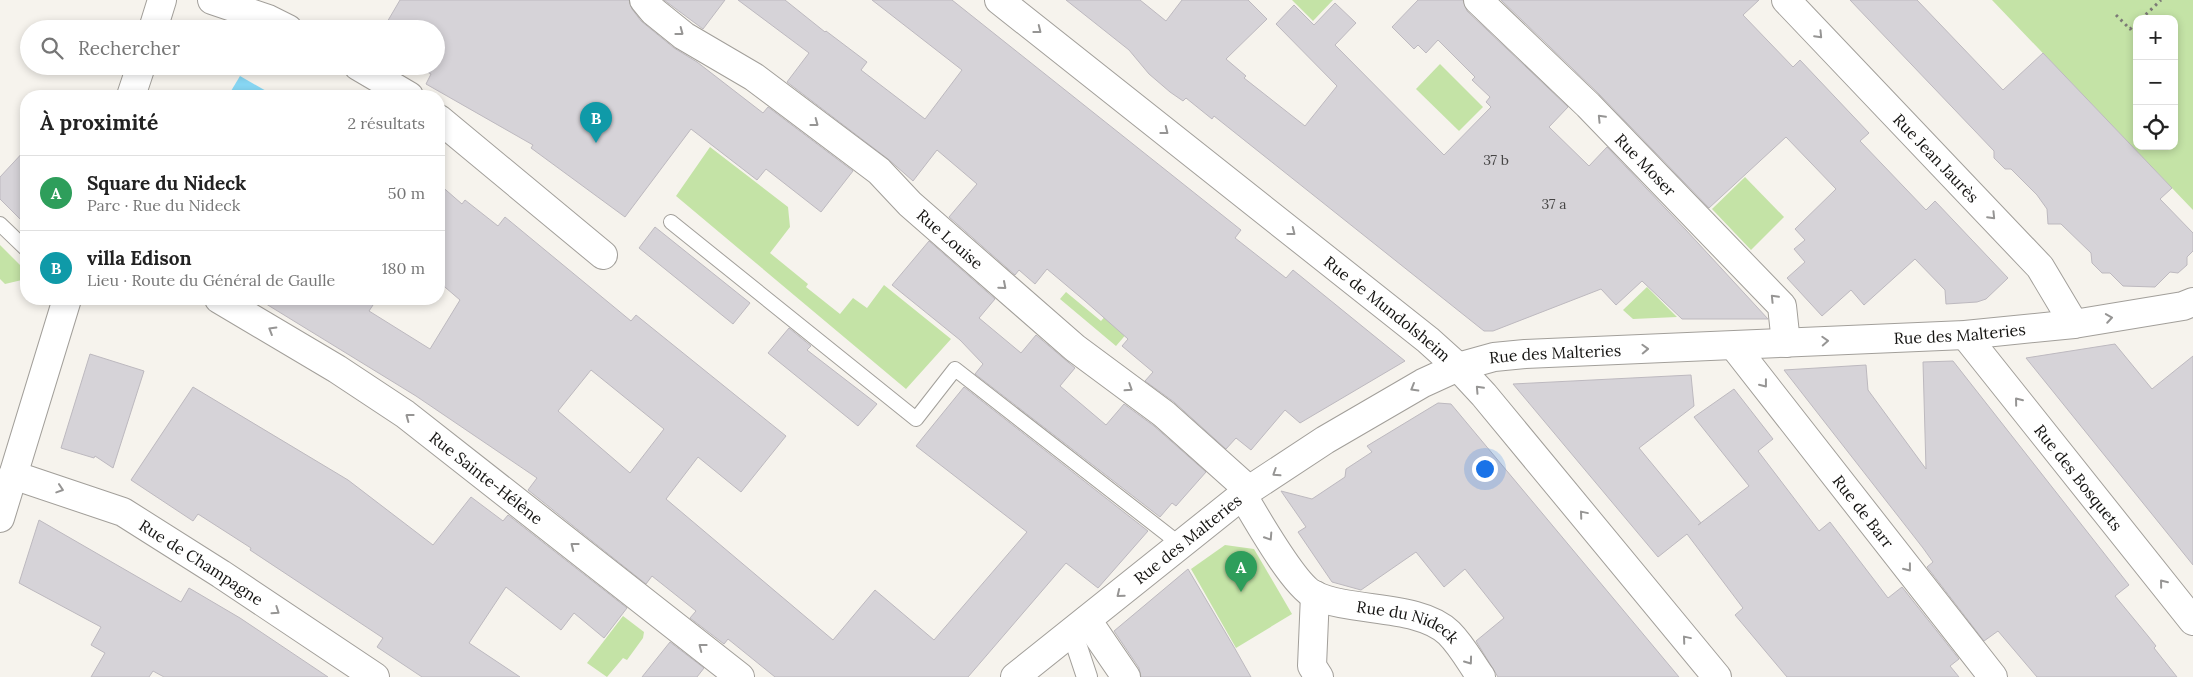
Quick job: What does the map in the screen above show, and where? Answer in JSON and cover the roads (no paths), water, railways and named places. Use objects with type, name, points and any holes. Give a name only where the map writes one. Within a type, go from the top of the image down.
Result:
[{"type":"street","points":[[156,20],[162,0]]},
{"type":"street","points":[[212,0],[270,20]]},
{"type":"street","name":"Rue Louise","points":[[644,0],[653,11],[684,36],[754,77],[879,171],[910,204],[1075,348],[1164,414],[1246,493]]},
{"type":"street","name":"Rue de Mundolsheim","points":[[999,0],[1420,334],[1458,367],[1484,395],[1717,677]]},
{"type":"street","name":"Rue Moser","points":[[1478,0],[1588,105],[1782,306],[1786,343]]},
{"type":"street","name":"Rue Jean Jaurès","points":[[1786,0],[2040,267],[2074,324]]},
{"type":"street","points":[[134,90],[138,75]]},
{"type":"street","points":[[373,75],[399,90]]},
{"type":"street","points":[[445,125],[603,254]]},
{"type":"street","name":"Rue des Malteries","points":[[1015,677],[1246,493],[1341,431],[1423,383],[1458,367],[1494,357],[1525,354],[1965,335],[2074,324],[2183,306],[2193,302]]},
{"type":"street","points":[[0,515],[65,305]]},
{"type":"street","name":"Rue Sainte-Hélène","points":[[229,305],[337,369],[405,414],[740,677]]},
{"type":"street","name":"Rue des Bosquets","points":[[1965,335],[2193,621]]},
{"type":"street","name":"Rue de Barr","points":[[1734,346],[1993,677]]},
{"type":"street","name":"Rue de Champagne","points":[[13,475],[123,512],[221,574],[375,677]]},
{"type":"street","name":"Rue du Nideck","points":[[1246,493],[1300,584],[1315,595],[1336,601],[1424,618],[1437,624],[1450,634],[1481,677]]},
{"type":"street","points":[[1315,595],[1312,666],[1319,677]]},
{"type":"street","points":[[1080,626],[1087,677]]},
{"type":"street","points":[[1080,626],[1126,677]]},
{"type":"lane","points":[[671,222],[916,419],[955,369],[1181,545]]},
{"type":"lane","points":[[0,224],[20,243]]},
{"type":"water","points":[[240,76],[264,90],[232,90]]},
{"type":"place","name":"villa Edison","points":[[596,143]]},
{"type":"place","name":"Square du Nideck","points":[[1241,592]]}]
